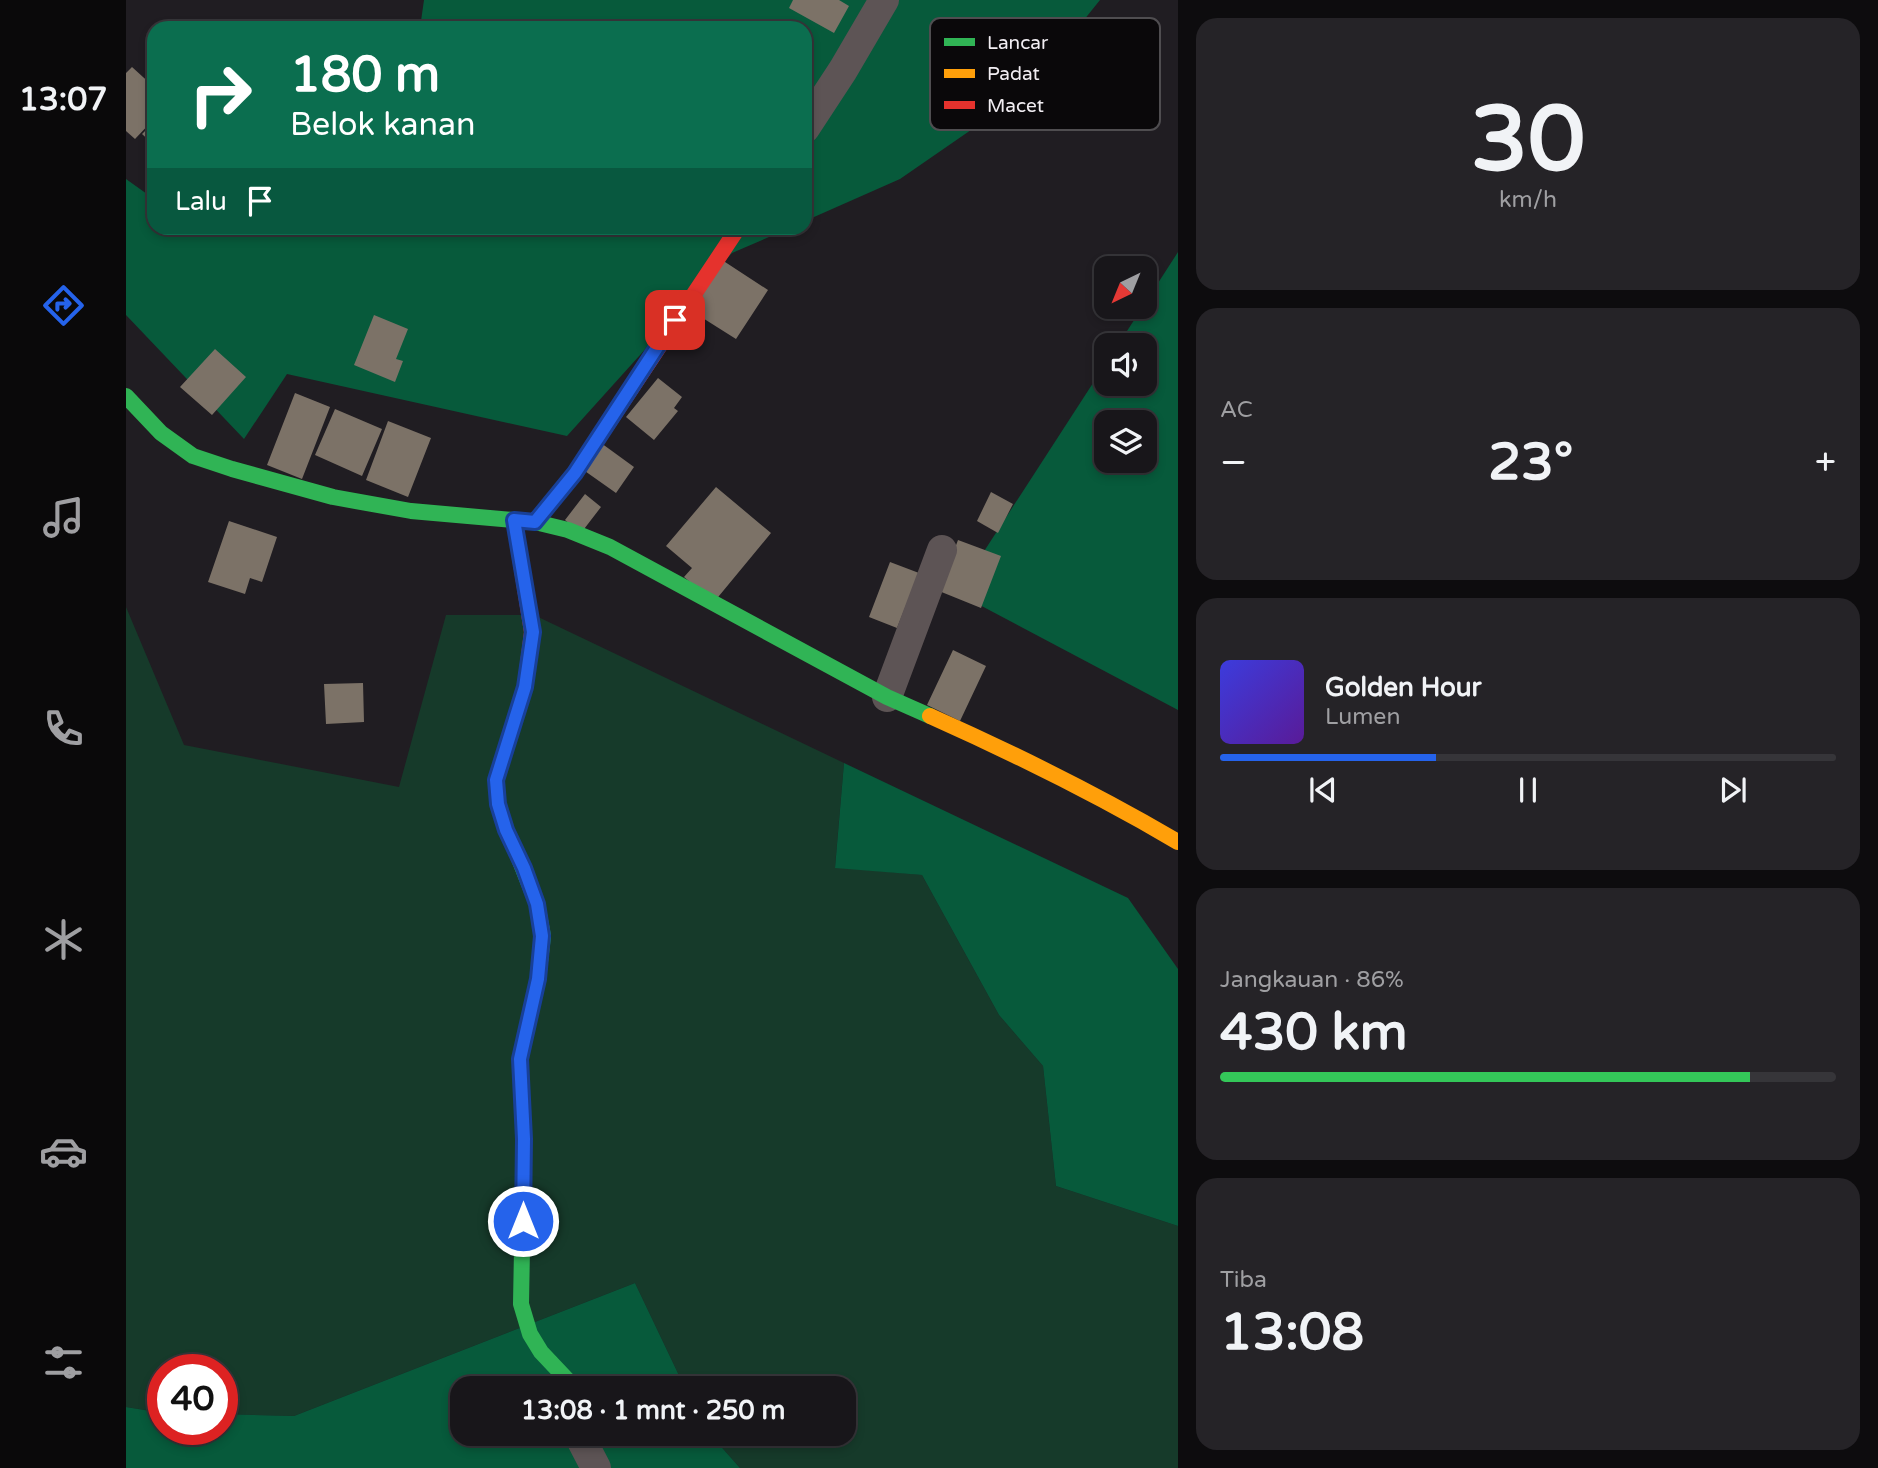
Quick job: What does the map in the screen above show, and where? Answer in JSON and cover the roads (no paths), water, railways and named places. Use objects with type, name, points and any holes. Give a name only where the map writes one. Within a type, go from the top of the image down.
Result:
[{"type":"street","points":[[812,117],[884,0]]},
{"type":"street","points":[[535,522],[575,473],[733,235]]},
{"type":"street","points":[[126,396],[161,432],[193,456],[333,497],[411,511],[535,522],[568,530],[610,547],[887,696],[1033,763],[1108,801],[1178,842]]},
{"type":"street","points":[[514,520],[533,632],[525,687],[496,780],[498,804],[537,904],[542,936],[538,979],[520,1059],[524,1139],[522,1304],[530,1334],[541,1352],[564,1376]]},
{"type":"street","points":[[887,696],[942,550]]},
{"type":"street","points":[[585,1446],[596,1468]]}]
